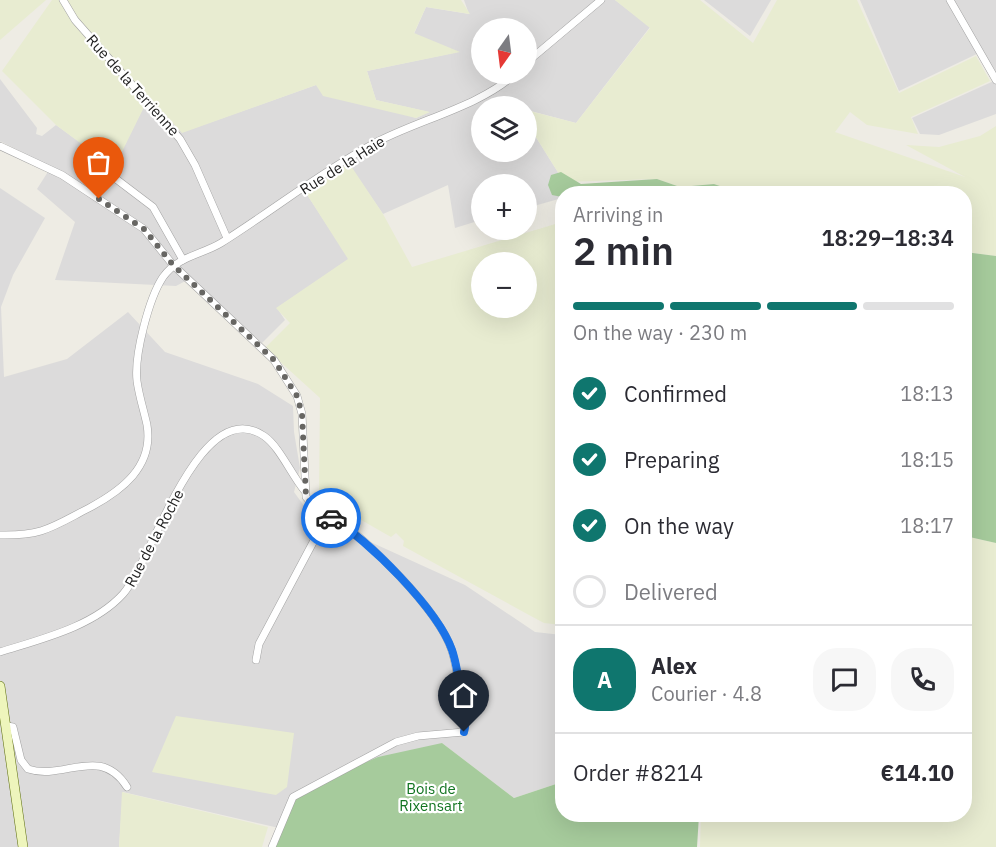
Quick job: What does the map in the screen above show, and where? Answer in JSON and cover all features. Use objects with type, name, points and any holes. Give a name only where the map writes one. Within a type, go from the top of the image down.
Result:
[{"type":"street","name":"Rue de la Terrienne","points":[[63,0],[75,20],[180,139],[195,165],[227,238]]},
{"type":"street","points":[[537,54],[600,0]]},
{"type":"street","points":[[950,0],[996,80]]},
{"type":"street","name":"Rue de la Haie","points":[[173,265],[227,238],[372,144],[497,89],[503,84]]},
{"type":"street","points":[[0,146],[62,176],[136,222],[155,239],[173,265],[274,360],[288,381],[302,414],[305,439],[304,490]]},
{"type":"street","points":[[95,163],[153,207],[183,260]]},
{"type":"street","points":[[0,536],[30,536],[43,532],[115,494],[133,478],[145,450],[147,433],[137,384],[138,357],[153,295],[173,265]]},
{"type":"street","name":"Rue de la Roche","points":[[0,652],[75,626],[112,605],[135,576],[162,517],[196,462],[219,435],[241,430],[262,435],[272,443],[313,506],[357,537],[408,586],[439,624],[453,657],[465,729],[461,734],[418,736],[396,742],[292,797],[272,847]]},
{"type":"street","points":[[256,660],[259,644],[327,516]]},
{"type":"street","points":[[0,686],[23,847]]},
{"type":"street","points":[[6,726],[13,728],[21,760],[28,769],[104,766],[119,775],[127,787]]},
{"type":"shaded area","points":[[464,0],[615,0],[650,27],[576,123],[537,113],[537,96],[471,96],[471,162],[537,162],[537,139],[567,186],[555,186],[555,200],[537,205],[537,174],[471,174],[471,223],[455,228],[448,185],[383,214],[348,163],[306,193],[349,259],[277,308],[285,320],[262,343],[191,278],[176,286],[55,280],[75,222],[37,189],[51,167],[0,141],[0,79],[37,128],[36,134],[42,136],[56,125],[114,167],[149,96],[183,132],[316,85],[416,118],[429,112],[376,100],[367,71],[458,52],[414,34],[426,7],[469,14]]},
{"type":"shaded area","points":[[704,0],[771,0],[750,36]]},
{"type":"shaded area","points":[[860,0],[996,0],[996,73],[983,51],[899,91]]},
{"type":"shaded area","points":[[996,80],[996,114],[939,135],[920,134],[912,118]]},
{"type":"shaded area","points":[[0,188],[45,218],[13,275],[1,307],[4,377],[67,359],[128,312],[165,352],[258,384],[293,406],[294,432],[300,468],[294,492],[307,510],[342,529],[465,585],[535,632],[555,634],[555,784],[514,798],[442,743],[279,828],[123,792],[119,847],[0,847]]},
{"type":"green space","points":[[0,0],[46,0],[0,40]]},
{"type":"green space","points":[[52,0],[461,0],[470,14],[426,7],[414,33],[460,52],[367,71],[376,100],[430,112],[416,118],[323,96],[316,85],[182,133],[149,97],[114,168],[56,125],[2,71]]},
{"type":"green space","points":[[615,0],[700,0],[753,43],[777,0],[857,0],[899,93],[976,56],[990,81],[911,117],[918,134],[867,125],[850,112],[835,132],[965,177],[906,145],[939,147],[980,136],[996,126],[996,256],[972,253],[972,186],[719,186],[714,184],[677,186],[657,179],[564,182],[537,139],[537,113],[576,123],[650,28]]},
{"type":"green space","points":[[349,163],[383,214],[412,267],[502,240],[537,240],[537,230],[555,224],[555,624],[544,623],[403,546],[404,541],[396,533],[391,537],[319,496],[320,398],[265,348],[290,323],[276,308],[348,259],[306,193]]},
{"type":"green space","points":[[561,172],[581,184],[657,179],[677,186],[555,186],[555,196],[552,195],[548,185],[551,175]]},
{"type":"green space","points":[[714,184],[720,186],[691,186]]},
{"type":"green space","points":[[972,253],[996,256],[996,543],[972,538]]},
{"type":"green space","points":[[972,538],[996,543],[996,847],[700,847],[701,822],[972,822]]},
{"type":"green space","points":[[176,716],[294,733],[287,787],[276,795],[152,772]]},
{"type":"green space","name":"Bois de Rixensart","points":[[442,743],[514,798],[555,784],[555,822],[699,822],[697,847],[273,847],[294,793],[378,757]]},
{"type":"green space","points":[[122,792],[268,827],[262,847],[119,847]]},
{"type":"way so far","points":[[99,199],[136,222],[155,239],[173,265],[274,360],[297,396],[302,414],[306,497],[313,506],[331,518]]},
{"type":"route","points":[[331,518],[350,530],[408,586],[439,624],[451,648],[464,732]]}]
